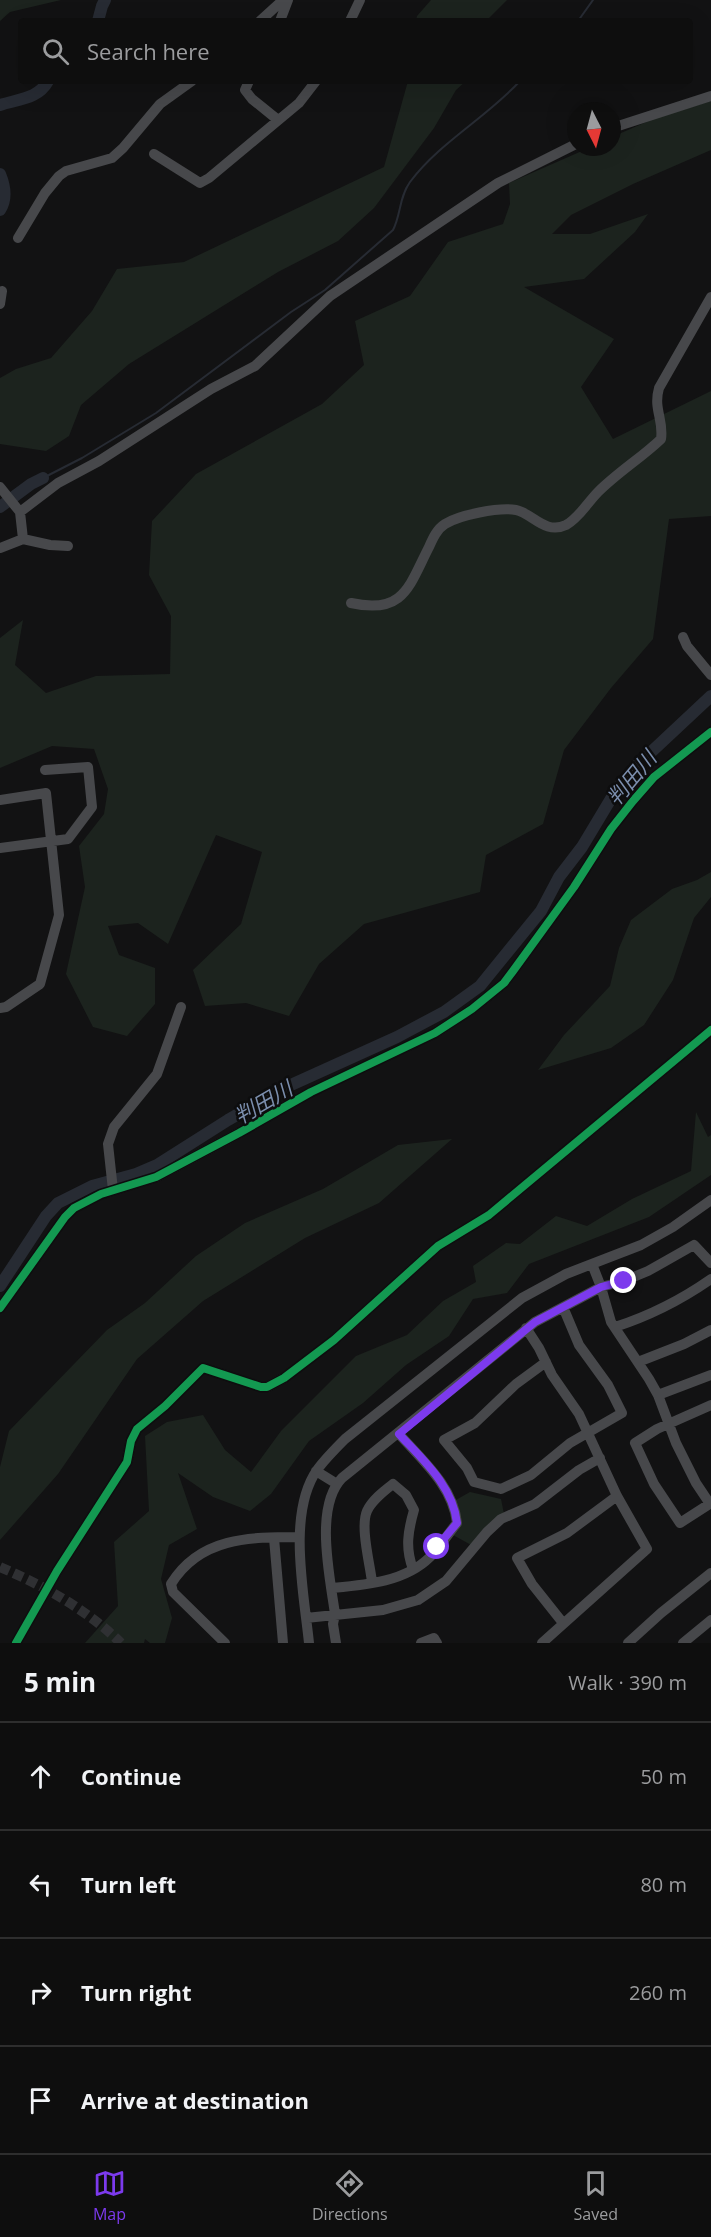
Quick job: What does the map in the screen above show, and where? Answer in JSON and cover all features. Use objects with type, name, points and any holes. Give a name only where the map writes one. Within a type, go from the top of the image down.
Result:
[{"type":"street","points":[[263,18],[283,0]]},
{"type":"street","points":[[281,18],[288,0]]},
{"type":"street","points":[[351,18],[360,0]]},
{"type":"street","points":[[18,238],[45,192],[59,176],[66,171],[112,158],[160,104],[188,84]]},
{"type":"street","points":[[248,84],[245,90],[252,99],[278,120]]},
{"type":"street","points":[[154,154],[200,183],[299,103],[314,84]]},
{"type":"street","points":[[621,125],[711,96]]},
{"type":"street","points":[[20,512],[58,483],[108,456],[211,389],[255,366],[330,296],[498,183],[567,148]]},
{"type":"street","points":[[0,304],[2,291]]},
{"type":"street","points":[[351,603],[376,606],[387,605],[398,600],[408,586],[435,534],[442,526],[468,514],[517,510],[544,525],[555,527],[566,525],[616,475],[661,439],[663,429],[656,400],[659,388],[711,297]]},
{"type":"street","points":[[0,487],[20,512],[23,539]]},
{"type":"street","points":[[0,548],[23,539],[68,546]]},
{"type":"street","points":[[683,637],[711,675]]},
{"type":"street","points":[[0,1308],[65,1217],[74,1208],[112,1184],[156,1177],[311,1092],[435,1033],[472,1009],[504,982],[513,971],[574,887],[611,829],[633,801],[660,772],[711,732]]},
{"type":"street","points":[[0,848],[68,839],[92,807],[88,767],[45,770]]},
{"type":"street","points":[[0,800],[46,793],[59,915],[40,984],[6,1008],[0,1008]]},
{"type":"street","points":[[112,1184],[108,1144],[110,1136],[120,1119],[157,1074],[181,1007]]},
{"type":"street","points":[[16,1643],[57,1571],[127,1462],[131,1441],[137,1430],[165,1406],[188,1380],[203,1368],[267,1388],[284,1378],[334,1340],[438,1246],[489,1215],[711,1030]]},
{"type":"street","points":[[309,1643],[299,1537],[304,1499],[316,1471],[345,1440],[522,1299],[566,1274],[641,1245],[673,1227],[711,1200]]},
{"type":"street","points":[[336,1643],[326,1524],[337,1484],[526,1328],[601,1287],[648,1271],[694,1245],[711,1263]]},
{"type":"street","points":[[592,1264],[611,1322],[658,1395],[668,1424],[696,1483],[710,1503],[680,1523],[654,1484],[635,1443],[644,1436],[668,1424],[711,1405]]},
{"type":"street","points":[[615,1327],[652,1313],[695,1291],[711,1279]]},
{"type":"street","points":[[546,1362],[516,1384],[475,1423],[444,1440],[474,1482],[501,1490],[531,1475],[557,1453],[622,1413],[608,1385],[579,1345],[563,1307]]},
{"type":"street","points":[[526,1328],[552,1375],[579,1414],[617,1496],[647,1549],[542,1643]]},
{"type":"street","points":[[638,1362],[684,1344],[711,1330]]},
{"type":"street","points":[[658,1395],[711,1376]]},
{"type":"street","points":[[332,1588],[386,1581],[414,1569],[431,1556],[457,1523],[452,1503],[435,1474],[399,1434]]},
{"type":"street","points":[[306,1618],[396,1608],[418,1600],[446,1581],[487,1532],[501,1519],[535,1504],[579,1470],[600,1458]]},
{"type":"street","points":[[316,1471],[337,1484]]},
{"type":"street","points":[[372,1582],[365,1523],[367,1511],[373,1502],[393,1484],[406,1495],[414,1510],[407,1544],[414,1569]]},
{"type":"street","points":[[563,1623],[532,1584],[517,1558],[567,1533],[617,1496]]},
{"type":"street","points":[[225,1643],[173,1592],[171,1584],[191,1562],[219,1544],[234,1540],[299,1537]]},
{"type":"street","points":[[274,1538],[283,1643]]},
{"type":"street","points":[[628,1643],[711,1573]]},
{"type":"street","points":[[686,1642],[711,1620]]},
{"type":"street","points":[[421,1643],[434,1638],[437,1643]]},
{"type":"shaded area","points":[[0,0],[61,0],[10,12],[0,21]]},
{"type":"shaded area","points":[[431,0],[507,0],[489,18],[417,18]]},
{"type":"shaded area","points":[[407,84],[463,84],[456,90],[434,128],[374,208],[338,241],[278,272],[129,364],[81,405],[69,436],[46,451],[0,444],[0,378],[16,369],[51,358],[92,311],[117,269],[184,262],[384,167]]},
{"type":"shaded area","points":[[711,101],[711,150],[633,184],[571,215],[552,234],[590,234],[648,214],[635,232],[584,279],[524,287],[614,339],[581,387],[613,439],[711,391],[711,516],[669,519],[653,639],[611,688],[564,750],[543,824],[486,855],[480,892],[364,924],[319,964],[289,1016],[246,1003],[205,1006],[193,970],[241,924],[262,852],[216,835],[168,944],[138,923],[108,926],[119,955],[155,968],[155,1004],[127,1036],[93,1027],[66,974],[85,887],[79,846],[104,814],[108,789],[94,749],[52,746],[0,768],[0,638],[23,620],[15,665],[46,693],[96,676],[170,674],[171,616],[149,575],[152,521],[196,474],[322,404],[364,365],[355,321],[410,296],[448,242],[503,224],[510,204],[509,183],[570,156],[621,156],[621,133],[653,119]]},
{"type":"shaded area","points":[[711,872],[711,897],[694,918],[673,980],[644,1025],[611,1048],[538,1070],[564,1035],[610,986],[619,948],[631,920],[672,889]]},
{"type":"shaded area","points":[[696,1112],[708,1137],[711,1135],[711,1175],[649,1217],[529,1264],[507,1293],[473,1299],[449,1336],[406,1365],[363,1403],[309,1441],[271,1494],[250,1511],[213,1497],[178,1473],[197,1529],[169,1545],[161,1579],[172,1618],[165,1643],[150,1643],[145,1639],[144,1643],[85,1643],[118,1606],[114,1542],[149,1511],[145,1436],[167,1422],[203,1415],[225,1450],[251,1472],[281,1431],[356,1356],[407,1335],[443,1301],[476,1282],[473,1266],[506,1243],[520,1244],[556,1216],[587,1226],[632,1199],[691,1171]]},
{"type":"shaded area","points":[[452,1139],[379,1203],[305,1238],[203,1301],[137,1359],[58,1474],[0,1540],[0,1467],[9,1431],[107,1330],[145,1303],[196,1256],[245,1223],[323,1189],[398,1145]]},
{"type":"shaded area","points":[[470,1492],[501,1499],[504,1514],[473,1546],[453,1535],[454,1501]]},
{"type":"waterway","points":[[99,18],[105,0]]},
{"type":"waterway","points":[[580,18],[593,0]]},
{"type":"waterway","points":[[0,105],[33,95],[46,84]]},
{"type":"waterway","points":[[43,478],[82,458],[156,413],[291,312],[325,290],[393,230],[406,188],[422,168],[517,84]]},
{"type":"waterway","points":[[0,174],[4,192],[4,201],[0,210]]},
{"type":"waterway","points":[[0,507],[43,478]]},
{"type":"waterway","name":"判田川","points":[[0,1286],[46,1216],[58,1203],[92,1186],[136,1174],[157,1165],[282,1089],[397,1037],[444,1012],[480,986],[541,911],[559,877],[582,847],[615,792],[633,769],[711,696]]},
{"type":"tunnel","points":[[0,1567],[64,1599],[94,1619],[121,1643]]},
{"type":"cycle path","points":[[0,1308],[65,1217],[74,1208],[101,1194],[156,1177],[311,1092],[435,1033],[472,1009],[504,983],[633,801],[654,777],[711,732]]},
{"type":"cycle path","points":[[16,1643],[57,1571],[127,1462],[131,1441],[137,1429],[165,1406],[203,1368],[261,1387],[267,1387],[284,1378],[334,1340],[438,1246],[489,1215],[711,1030]]},
{"type":"route","points":[[437,1547],[457,1523],[452,1503],[435,1474],[399,1434],[419,1415],[499,1353],[526,1328],[601,1287],[624,1281]]}]
